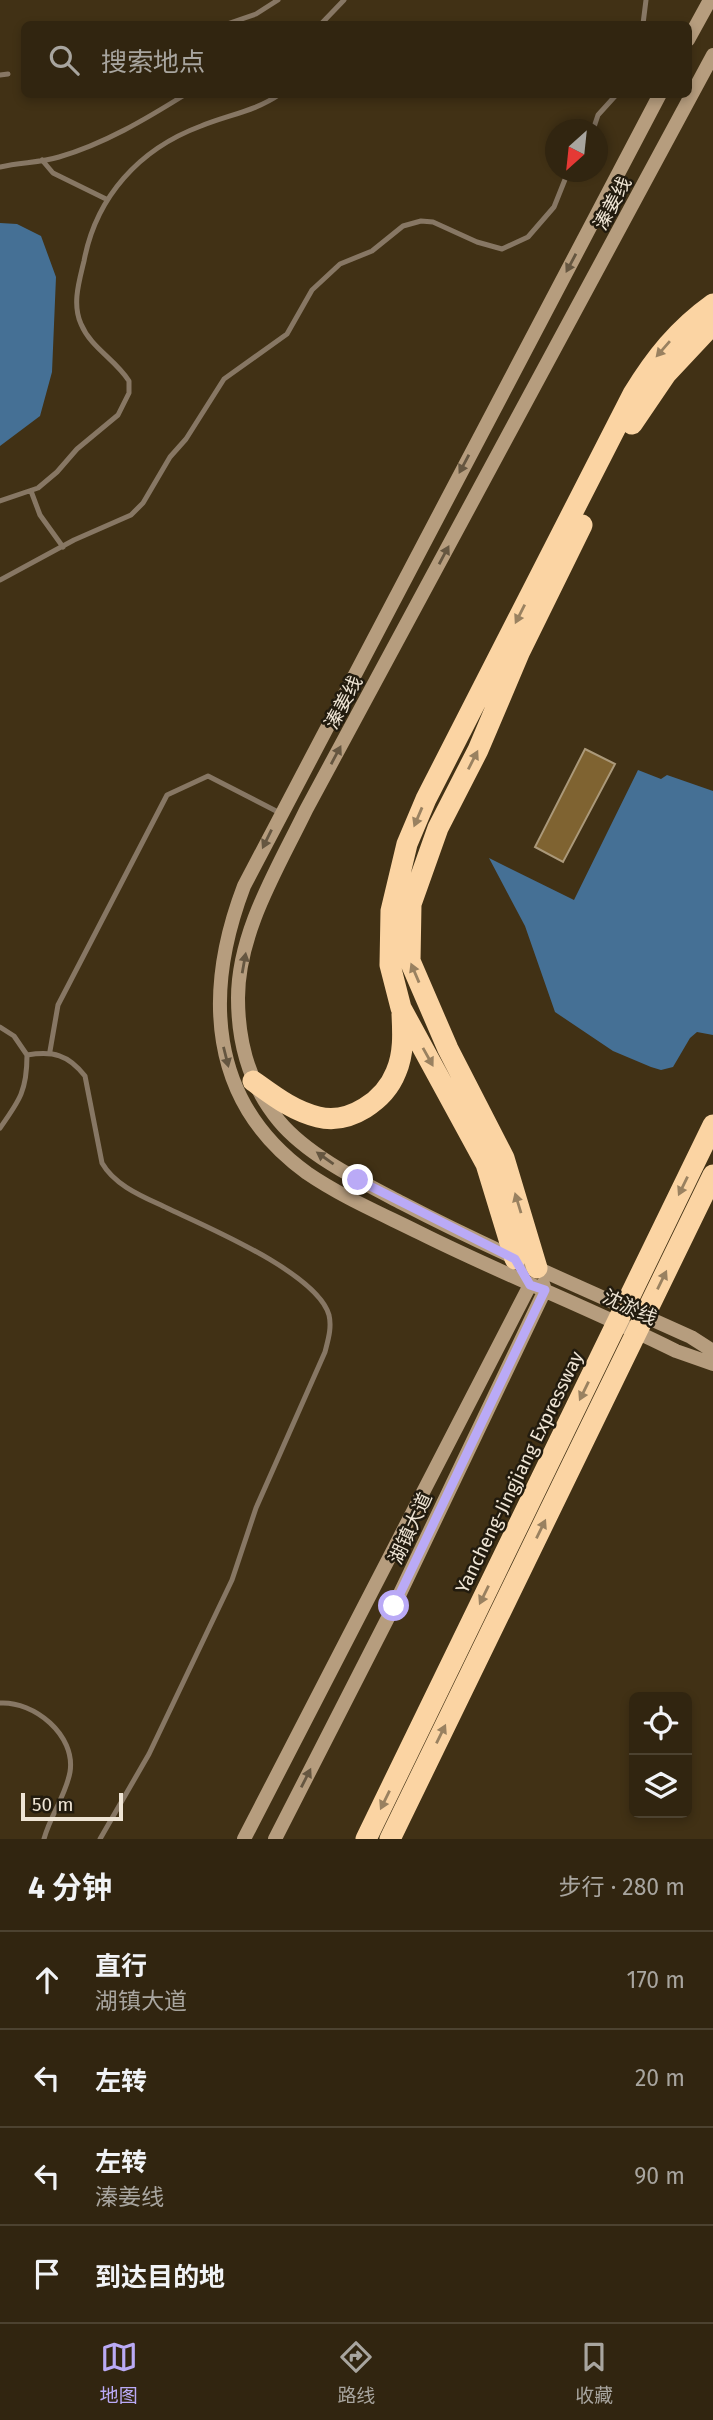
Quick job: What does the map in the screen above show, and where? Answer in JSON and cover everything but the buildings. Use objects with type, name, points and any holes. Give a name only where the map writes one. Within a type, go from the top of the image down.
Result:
[{"type":"highway","points":[[253,1082],[289,1107],[321,1118],[350,1115],[374,1104],[396,1073],[403,1041],[401,1008],[390,965],[391,911],[407,844],[426,799],[633,394],[657,355],[688,322],[713,303]]},
{"type":"highway","points":[[534,1276],[505,1158],[448,1049],[411,961],[411,904],[438,828],[478,750],[520,651],[624,440],[666,374],[713,324]]},
{"type":"highway","points":[[401,1008],[486,1164],[515,1259]]},
{"type":"highway","name":"Yancheng-Jingjiang Expressway","points":[[366,1839],[713,1125]]},
{"type":"highway","points":[[390,1839],[713,1175]]},
{"type":"main road","points":[[692,33],[710,0]]},
{"type":"main road","name":"溱姜线","points":[[692,94],[713,55]]},
{"type":"main road","name":"溱姜线","points":[[534,1276],[363,1205],[306,1172],[268,1136],[239,1094],[225,1058],[220,1025],[220,972],[228,929],[244,886],[280,813],[658,98]]},
{"type":"main road","name":"溱姜线","points":[[534,1276],[515,1259],[358,1180],[318,1154],[280,1122],[253,1082],[240,1038],[238,995],[249,937],[264,895],[306,810],[690,98]]},
{"type":"main road","points":[[534,1276],[545,1290]]},
{"type":"main road","name":"沈淤线","points":[[534,1276],[691,1336],[713,1351]]},
{"type":"main road","name":"湖镇大道","points":[[244,1839],[534,1276]]},
{"type":"main road","name":"沈淤线","points":[[545,1290],[676,1351],[713,1364]]},
{"type":"main road","name":"湖镇大道","points":[[275,1839],[394,1606],[545,1290]]},
{"type":"lane","points":[[236,21],[256,14],[278,0]]},
{"type":"lane","points":[[324,21],[344,0]]},
{"type":"lane","points":[[643,21],[646,0]]},
{"type":"lane","points":[[0,75],[8,74]]},
{"type":"lane","points":[[0,167],[24,160],[60,157],[144,121],[180,98]]},
{"type":"lane","points":[[0,501],[31,491],[57,472],[77,449],[118,415],[129,393],[129,380],[86,335],[76,307],[88,239],[106,199],[139,163],[169,142],[199,126],[266,104],[274,98]]},
{"type":"lane","points":[[597,119],[613,98]]},
{"type":"lane","points":[[43,160],[53,173],[106,199]]},
{"type":"lane","points":[[0,580],[131,515],[144,503],[170,457],[186,439],[225,379],[287,334],[313,290],[340,264],[372,251],[403,226],[421,221],[433,222],[477,242],[502,249],[528,237],[554,207],[564,182]]},
{"type":"lane","points":[[31,491],[40,515],[63,547]]},
{"type":"lane","points":[[50,1051],[58,1005],[167,795],[208,776],[280,813]]},
{"type":"lane","points":[[0,1027],[14,1036],[27,1055],[22,1097],[0,1128]]},
{"type":"lane","points":[[27,1055],[50,1051],[78,1066],[85,1076],[102,1163],[108,1173],[150,1199],[217,1233],[311,1287],[326,1309],[330,1332],[256,1508],[232,1580],[149,1754],[100,1839]]},
{"type":"lane","points":[[0,1703],[25,1707],[41,1715],[65,1741],[70,1773],[44,1839]]},
{"type":"water","points":[[0,223],[17,224],[41,236],[56,277],[52,372],[40,416],[0,446]]},
{"type":"water","points":[[638,770],[661,779],[667,775],[713,791],[713,1035],[697,1032],[690,1038],[673,1067],[661,1070],[613,1051],[555,1012],[525,926],[489,858],[574,900]]},
{"type":"route","points":[[358,1180],[515,1259],[530,1285],[545,1290],[394,1606]]}]
